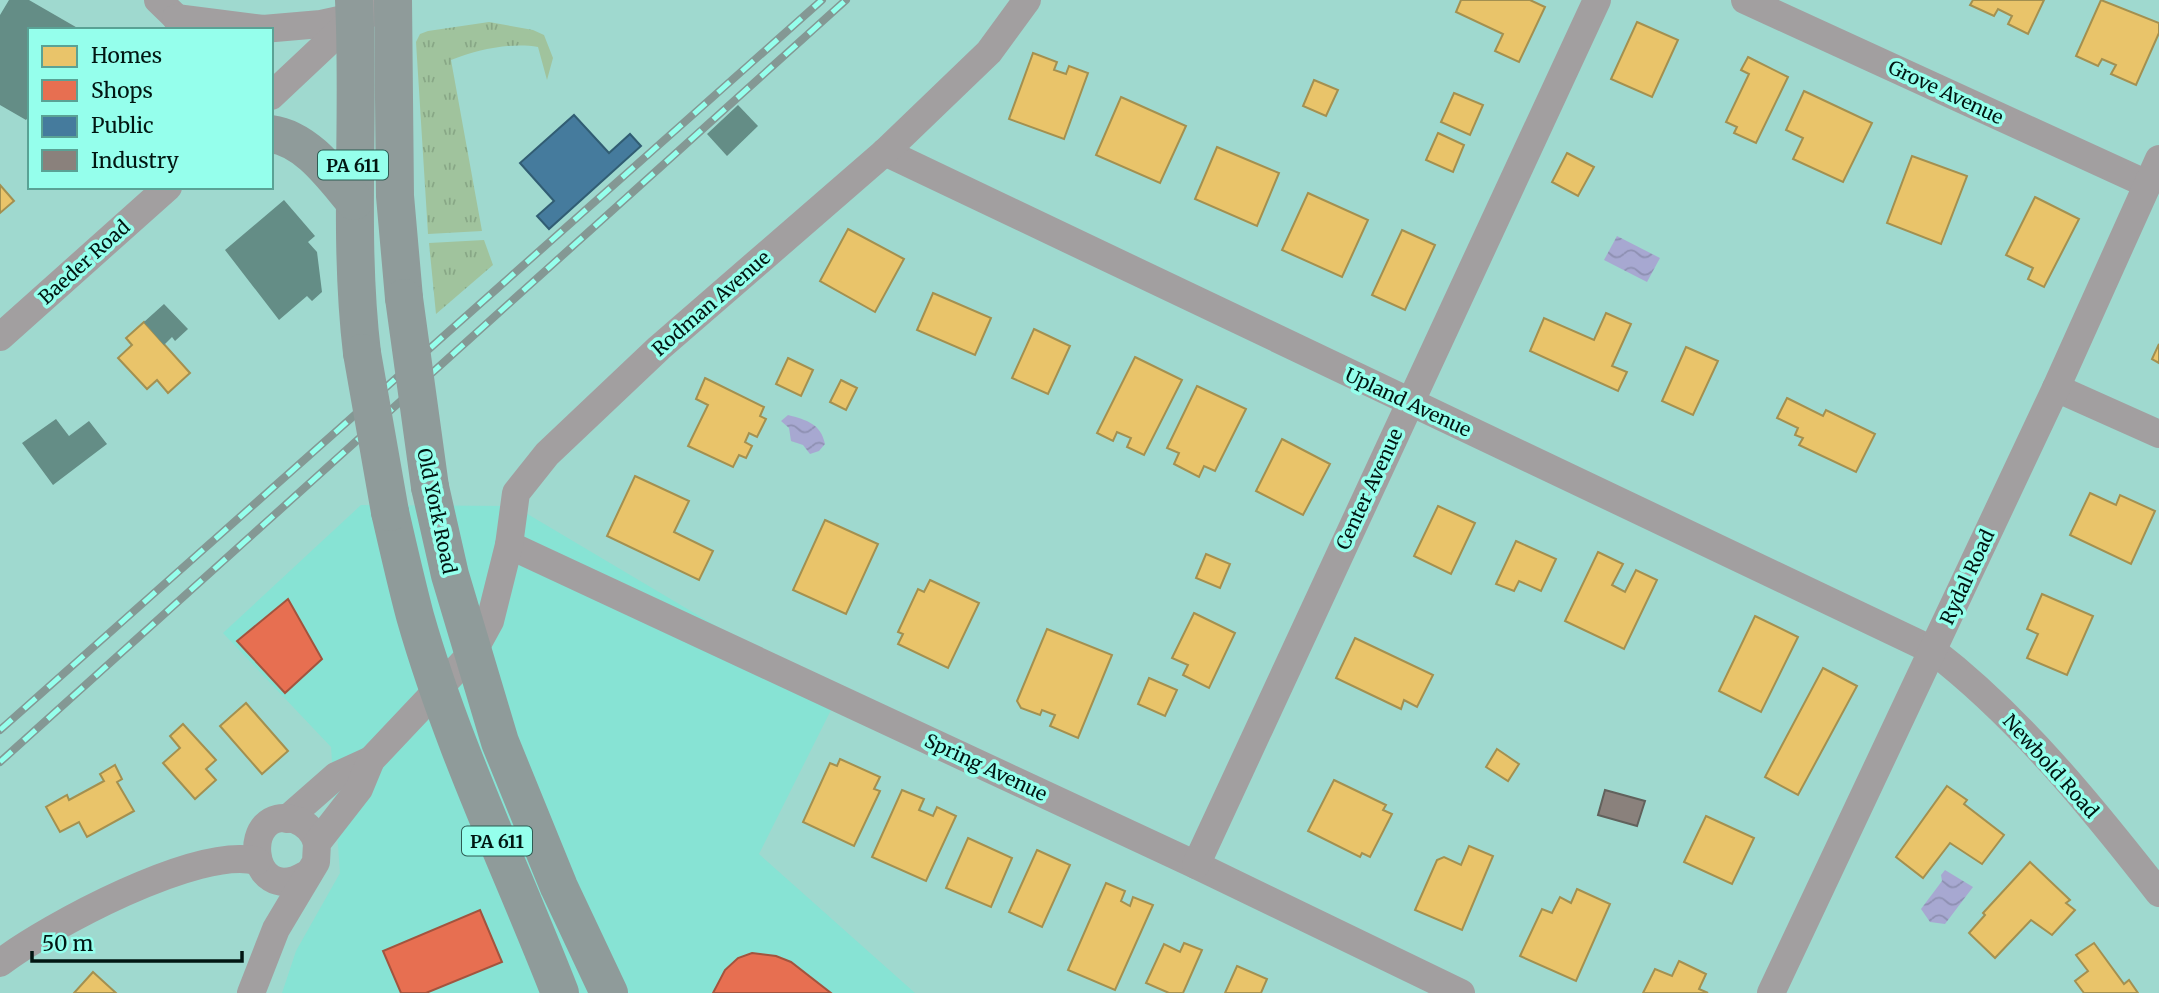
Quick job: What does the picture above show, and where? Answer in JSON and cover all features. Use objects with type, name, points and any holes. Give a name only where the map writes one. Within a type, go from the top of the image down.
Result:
[{"type":"highway","name":"Old York Road","points":[[393,4],[395,196],[404,298],[430,487],[472,652],[500,742],[537,833],[609,993]]},
{"type":"highway","name":"PA 611","points":[[354,8],[354,201],[358,313],[367,389],[390,512],[415,616],[439,688],[499,848],[561,993]]},
{"type":"highway","points":[[273,134],[285,136],[320,160],[354,201]]},
{"type":"street","name":"Rodman Avenue","points":[[371,760],[472,652],[490,621],[509,545],[516,494],[547,454],[659,348],[886,152],[989,52],[1027,0]]},
{"type":"street","name":"Center Avenue","points":[[1196,865],[1597,0]]},
{"type":"street","name":"Grove Avenue","points":[[1745,0],[2153,171]]},
{"type":"street","points":[[273,28],[298,27],[354,8],[393,4]]},
{"type":"street","points":[[273,94],[354,8]]},
{"type":"street","points":[[174,16],[256,28]]},
{"type":"street","name":"Upland Avenue","points":[[886,152],[1932,650]]},
{"type":"street","name":"Rydal Road","points":[[1771,993],[2056,388],[2153,171]]},
{"type":"street","name":"Baeder Road","points":[[0,337],[166,189]]},
{"type":"street","points":[[2056,388],[2159,434]]},
{"type":"street","name":"Spring Avenue","points":[[509,545],[1196,865],[1461,993]]},
{"type":"street","name":"Newbold Road","points":[[1932,650],[1974,683],[2053,766],[2159,893]]},
{"type":"street","points":[[287,819],[336,776],[371,760]]},
{"type":"street","points":[[317,843],[359,789],[371,760]]},
{"type":"street","points":[[190,869],[246,837],[261,832],[276,820],[287,819],[306,825],[317,843],[316,862],[305,875],[276,929],[251,993]]},
{"type":"street","points":[[261,832],[256,846],[278,914],[276,929]]},
{"type":"street","points":[[0,963],[68,920],[140,887],[190,869],[233,858],[290,881],[305,875]]},
{"type":"shaded area","points":[[361,505],[514,506],[837,698],[759,854],[915,993],[282,993],[296,951],[340,873],[331,747],[223,633]]},
{"type":"green space","points":[[489,22],[533,30],[544,35],[553,58],[547,80],[538,47],[494,48],[451,60],[482,231],[428,234],[416,42],[420,34],[428,31]]},
{"type":"green space","points":[[484,240],[493,265],[436,314],[429,243]]},
{"type":"water","points":[[1617,236],[1660,258],[1647,282],[1604,260]]},
{"type":"water","points":[[788,415],[817,427],[825,444],[819,451],[810,454],[803,445],[791,441],[789,428],[781,421]]},
{"type":"water","points":[[1945,870],[1973,887],[1945,924],[1930,922],[1921,909],[1942,881],[1941,875]]},
{"type":"building: Homes","points":[[1461,0],[1530,0],[1545,7],[1519,62],[1495,51],[1503,34],[1456,12]]},
{"type":"building: Homes","points":[[1973,0],[2044,0],[2028,34],[2008,24],[2012,16],[1998,9],[1994,16],[1970,5]]},
{"type":"building: Homes","points":[[2101,0],[2159,23],[2159,33],[2136,85],[2111,74],[2116,65],[2102,59],[2098,66],[2076,56]]},
{"type":"building: Homes","points":[[1637,22],[1678,40],[1652,97],[1611,79]]},
{"type":"building: Homes","points":[[1033,53],[1057,62],[1054,70],[1066,74],[1069,66],[1088,73],[1064,139],[1009,119]]},
{"type":"building: Homes","points":[[1748,57],[1788,77],[1756,143],[1734,133],[1737,127],[1726,122],[1749,74],[1741,70]]},
{"type":"building: Homes","points":[[1314,80],[1338,90],[1326,116],[1303,106]]},
{"type":"building: Homes","points":[[1804,91],[1872,123],[1843,182],[1793,159],[1803,138],[1786,130]]},
{"type":"building: Homes","points":[[1454,93],[1483,105],[1470,135],[1441,122]]},
{"type":"building: Homes","points":[[1121,97],[1186,126],[1160,183],[1096,155]]},
{"type":"building: Homes","points":[[1438,133],[1464,145],[1453,172],[1426,160]]},
{"type":"building: Homes","points":[[1217,147],[1279,173],[1257,226],[1195,199]]},
{"type":"building: Homes","points":[[1567,153],[1594,167],[1578,196],[1552,182]]},
{"type":"building: Homes","points":[[1912,156],[1967,176],[1941,244],[1887,223]]},
{"type":"building: Homes","points":[[0,185],[14,201],[0,213]]},
{"type":"building: Homes","points":[[1308,193],[1368,220],[1342,277],[1282,250]]},
{"type":"building: Homes","points":[[2035,197],[2079,219],[2044,287],[2028,279],[2033,268],[2006,255]]},
{"type":"building: Homes","points":[[848,229],[904,259],[875,312],[820,281]]},
{"type":"building: Homes","points":[[1402,230],[1435,245],[1405,310],[1372,295]]},
{"type":"building: Homes","points":[[933,293],[991,318],[975,355],[917,330]]},
{"type":"building: Homes","points":[[1606,313],[1631,324],[1612,366],[1627,372],[1618,391],[1530,351],[1544,318],[1594,340]]},
{"type":"building: Homes","points":[[144,322],[190,373],[168,393],[157,380],[147,389],[118,358],[132,345],[126,338]]},
{"type":"building: Homes","points":[[1034,329],[1070,346],[1048,394],[1012,378]]},
{"type":"building: Homes","points":[[2159,344],[2159,363],[2152,359]]},
{"type":"building: Homes","points":[[1686,347],[1718,361],[1693,415],[1662,401]]},
{"type":"building: Homes","points":[[1135,357],[1182,380],[1144,455],[1127,447],[1131,438],[1117,432],[1113,441],[1097,433]]},
{"type":"building: Homes","points":[[788,358],[813,370],[801,396],[776,384]]},
{"type":"building: Homes","points":[[705,378],[764,407],[760,416],[766,419],[757,437],[749,433],[745,442],[752,446],[746,458],[739,455],[733,467],[688,446],[708,405],[696,399]]},
{"type":"building: Homes","points":[[841,380],[857,388],[846,410],[830,402]]},
{"type":"building: Homes","points":[[1197,386],[1246,409],[1215,471],[1204,466],[1199,477],[1174,464],[1179,453],[1167,448]]},
{"type":"building: Homes","points":[[1787,398],[1823,416],[1826,410],[1875,434],[1856,472],[1799,445],[1803,438],[1795,435],[1798,428],[1777,418]]},
{"type":"building: Homes","points":[[1282,439],[1330,464],[1303,515],[1256,491]]},
{"type":"building: Homes","points":[[635,476],[689,501],[674,532],[713,551],[699,580],[607,536]]},
{"type":"building: Homes","points":[[2090,493],[2116,505],[2120,495],[2155,511],[2131,564],[2070,535]]},
{"type":"building: Homes","points":[[1438,506],[1475,523],[1451,574],[1414,556]]},
{"type":"building: Homes","points":[[825,520],[878,544],[846,614],[793,590]]},
{"type":"building: Homes","points":[[1516,541],[1556,559],[1541,591],[1519,581],[1514,591],[1496,584]]},
{"type":"building: Homes","points":[[1598,552],[1623,564],[1612,585],[1625,592],[1636,570],[1657,580],[1624,649],[1565,621]]},
{"type":"building: Homes","points":[[1206,554],[1230,564],[1220,588],[1196,578]]},
{"type":"building: Homes","points":[[930,580],[979,603],[948,668],[898,644],[903,634],[898,632],[918,589],[924,592]]},
{"type":"building: Homes","points":[[2042,594],[2093,616],[2067,675],[2027,658],[2038,634],[2027,629]]},
{"type":"building: Homes","points":[[1194,613],[1235,633],[1209,688],[1183,675],[1188,665],[1172,658]]},
{"type":"building: Homes","points":[[1755,616],[1798,637],[1761,712],[1719,691]]},
{"type":"building: Homes","points":[[1047,629],[1112,655],[1078,738],[1050,726],[1055,715],[1042,710],[1040,715],[1021,708],[1017,701]]},
{"type":"building: Homes","points":[[1355,638],[1433,675],[1417,707],[1404,700],[1401,709],[1336,678]]},
{"type":"building: Homes","points":[[1823,668],[1857,686],[1798,795],[1765,777]]},
{"type":"building: Homes","points":[[1149,678],[1177,690],[1165,716],[1138,704]]},
{"type":"building: Homes","points":[[246,703],[288,751],[262,774],[220,726]]},
{"type":"building: Homes","points":[[183,724],[216,760],[206,769],[216,780],[195,799],[163,763],[180,748],[170,736]]},
{"type":"building: Homes","points":[[1497,749],[1519,764],[1508,781],[1486,767]]},
{"type":"building: Homes","points":[[840,759],[880,777],[874,789],[880,791],[854,846],[803,822],[830,763],[837,766]]},
{"type":"building: Homes","points":[[115,765],[122,779],[117,782],[134,811],[87,837],[79,822],[60,832],[46,807],[67,795],[69,800],[104,781],[100,774]]},
{"type":"building: Homes","points":[[1334,780],[1386,805],[1383,810],[1392,814],[1370,857],[1362,853],[1360,857],[1308,831]]},
{"type":"building: Homes","points":[[1947,786],[1967,800],[1964,804],[2004,835],[1982,864],[1950,843],[1923,878],[1896,857]]},
{"type":"building: Homes","points":[[902,790],[924,799],[919,810],[933,816],[937,807],[956,816],[926,881],[872,857]]},
{"type":"building: Homes","points":[[1706,816],[1754,838],[1732,884],[1684,862]]},
{"type":"building: Homes","points":[[968,838],[1012,858],[991,907],[946,888]]},
{"type":"building: Homes","points":[[1469,846],[1493,856],[1462,930],[1415,910],[1437,860],[1444,857],[1461,865]]},
{"type":"building: Homes","points":[[1037,850],[1070,865],[1042,927],[1009,912]]},
{"type":"building: Homes","points":[[2030,862],[2070,900],[2066,903],[2075,910],[2052,935],[2031,920],[1995,958],[1969,933],[1985,915],[1983,913]]},
{"type":"building: Homes","points":[[1106,883],[1125,891],[1121,901],[1130,906],[1133,897],[1153,905],[1115,990],[1068,970]]},
{"type":"building: Homes","points":[[1577,889],[1610,904],[1576,981],[1520,956],[1542,909],[1552,913],[1560,897],[1571,903]]},
{"type":"building: Homes","points":[[1184,943],[1202,950],[1183,993],[1169,993],[1146,983],[1164,944],[1180,952]]},
{"type":"building: Homes","points":[[2094,943],[2124,984],[2129,980],[2138,993],[2084,993],[2075,981],[2088,971],[2076,955]]},
{"type":"building: Homes","points":[[1679,961],[1706,974],[1699,989],[1708,993],[1643,993],[1655,969],[1672,976]]},
{"type":"building: Homes","points":[[1237,966],[1267,979],[1261,993],[1225,993]]},
{"type":"building: Homes","points":[[93,972],[116,993],[74,993]]},
{"type":"building: Shops","points":[[288,599],[322,659],[285,693],[237,641]]},
{"type":"building: Shops","points":[[480,910],[502,962],[426,993],[401,993],[383,951]]},
{"type":"building: Shops","points":[[752,953],[776,956],[791,962],[831,993],[713,993],[725,970],[738,958]]},
{"type":"building: Public","points":[[574,115],[609,153],[630,134],[641,146],[549,229],[537,216],[554,201],[520,163]]},
{"type":"building: Industry","points":[[1605,790],[1645,801],[1637,826],[1598,815]]},
{"type":"building: Other","points":[[9,0],[29,0],[78,28],[28,28],[26,120],[0,105],[0,15]]},
{"type":"building: Other","points":[[738,105],[758,126],[727,156],[707,134]]},
{"type":"building: Other","points":[[284,200],[315,236],[308,242],[317,252],[322,292],[312,301],[307,296],[279,320],[225,250]]},
{"type":"building: Other","points":[[164,304],[188,329],[175,341],[172,337],[164,345],[144,322]]},
{"type":"building: Other","points":[[56,419],[69,436],[89,421],[107,444],[53,485],[22,443]]},
{"type":"railway","points":[[0,730],[822,0]]},
{"type":"railway","points":[[0,762],[846,0]]}]
